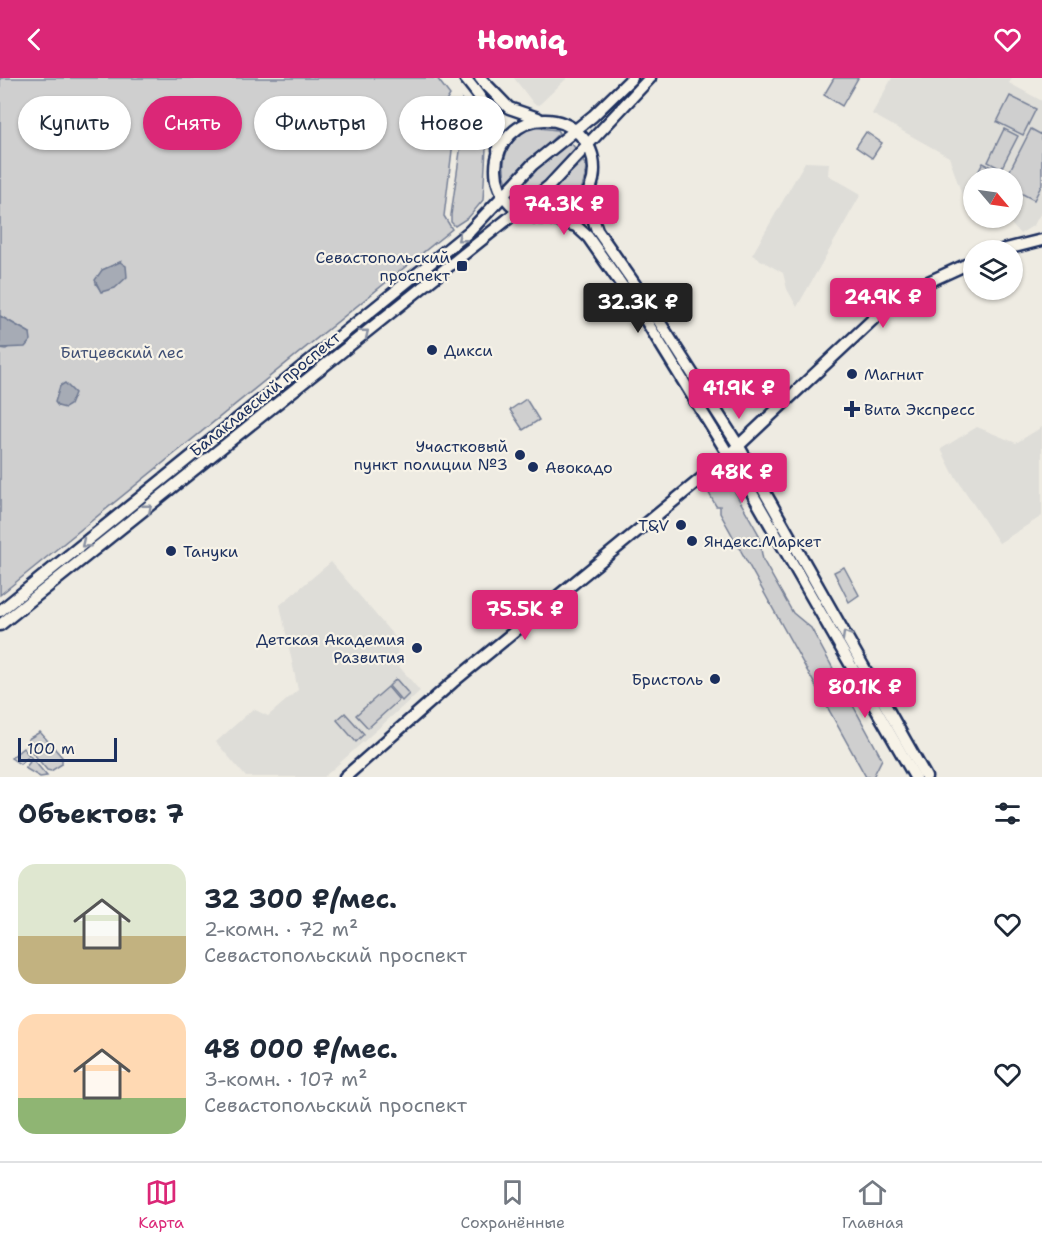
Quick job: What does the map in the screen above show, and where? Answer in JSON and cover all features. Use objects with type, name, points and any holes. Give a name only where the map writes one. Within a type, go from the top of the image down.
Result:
[{"type":"main road","points":[[465,78],[488,108],[493,120],[497,134],[497,178],[503,197],[519,210],[576,226],[600,252],[728,454],[915,777]]},
{"type":"main road","points":[[480,78],[509,108],[574,130],[589,145],[595,168],[589,207],[597,230],[643,296],[738,445],[926,777]]},
{"type":"main road","name":"Балаклавский проспект","points":[[0,611],[470,231],[532,165],[593,116],[632,78]]},
{"type":"main road","name":"Балаклавский проспект","points":[[0,626],[465,251],[549,186],[650,78]]},
{"type":"main road","points":[[497,156],[504,141],[517,128],[541,119]]},
{"type":"main road","points":[[549,218],[573,211],[582,203],[591,186]]},
{"type":"main road","points":[[1023,245],[1042,240]]},
{"type":"main road","points":[[345,777],[459,677],[728,454],[885,308],[915,288],[963,266]]},
{"type":"shaded area","points":[[514,78],[567,78],[539,105],[534,104]]},
{"type":"shaded area","points":[[892,78],[1012,78],[1009,83],[1042,101],[1042,211],[1034,225],[1020,234],[1015,228],[1023,228],[1023,168],[963,168],[962,195],[949,157],[872,114]]},
{"type":"shaded area","points":[[805,162],[829,163],[828,175],[861,194],[797,307],[787,289],[783,273],[752,255]]},
{"type":"shaded area","points":[[120,262],[126,266],[127,277],[115,288],[101,292],[95,280],[102,270]]},
{"type":"shaded area","points":[[0,316],[30,333],[31,340],[25,347],[0,348]]},
{"type":"shaded area","points":[[65,383],[75,393],[70,405],[65,408],[58,406],[55,402],[60,386]]},
{"type":"shaded area","points":[[977,427],[1016,443],[1042,427],[1042,516],[999,543],[953,473],[941,449]]},
{"type":"shaded area","points":[[331,562],[398,641],[397,664],[420,691],[324,777],[246,777],[216,742],[253,709],[268,716],[298,690],[280,605]]},
{"type":"green space","name":"Битцевский лес","points":[[0,78],[437,78],[450,95],[399,96],[399,150],[452,150],[444,216],[452,229],[0,595],[0,348],[6,349],[30,333],[0,316]],"holes":[[[120,262],[101,291],[96,284],[102,270]]]},
{"type":"green space","points":[[834,78],[858,78],[842,106],[824,95]]},
{"type":"green space","points":[[1010,96],[1036,109],[1023,135],[997,122]]},
{"type":"green space","points":[[530,127],[557,130],[559,133],[507,183],[504,166],[507,150],[516,136]]},
{"type":"green space","points":[[1004,129],[1018,136],[1002,168],[988,162]]},
{"type":"green space","points":[[1031,129],[1042,135],[1042,184],[1034,200],[1023,194],[1023,168],[1011,168]]},
{"type":"green space","points":[[866,132],[882,143],[872,158],[856,147]]},
{"type":"green space","points":[[572,144],[575,148],[572,154],[558,170],[531,191],[518,195],[524,181],[539,165],[557,151]]},
{"type":"green space","points":[[460,150],[486,150],[483,200],[469,217],[455,226],[451,222]]},
{"type":"green space","points":[[583,161],[586,166],[585,178],[578,196],[572,202],[556,208],[534,207]]},
{"type":"green space","points":[[983,163],[993,168],[980,168]]},
{"type":"green space","points":[[526,399],[539,420],[523,430],[510,410]]},
{"type":"green space","points":[[723,471],[758,533],[763,560],[793,613],[811,628],[882,759],[873,777],[866,777],[720,513],[720,506],[716,506],[705,486]]},
{"type":"green space","points":[[844,567],[859,595],[849,602],[834,572]]},
{"type":"green space","points":[[396,679],[409,694],[402,701],[389,686]]},
{"type":"green space","points":[[388,687],[399,700],[368,728],[356,715]]},
{"type":"green space","points":[[345,713],[364,734],[356,742],[337,720]]},
{"type":"green space","points":[[40,732],[62,757],[62,764],[51,771],[47,770],[27,746],[28,739]]},
{"type":"green space","points":[[23,748],[47,776],[40,777],[25,768],[30,762],[27,758],[20,764],[11,758]]},
{"type":"place","name":"Севастопольский проспект","points":[[462,266]]},
{"type":"place","name":"Дикси","points":[[432,350]]},
{"type":"place","name":"Магнит","points":[[852,374]]},
{"type":"place","name":"Вита Экспресс","points":[[852,409]]},
{"type":"place","name":"Участковый пункт полиции №3","points":[[520,455]]},
{"type":"place","name":"Авокадо","points":[[533,467]]},
{"type":"place","name":"T&V","points":[[681,525]]},
{"type":"place","name":"Яндекс.Маркет","points":[[692,541]]},
{"type":"place","name":"Тануки","points":[[171,551]]},
{"type":"place","name":"Детская Академия Развития","points":[[417,648]]},
{"type":"place","name":"Бристоль","points":[[715,679]]}]
